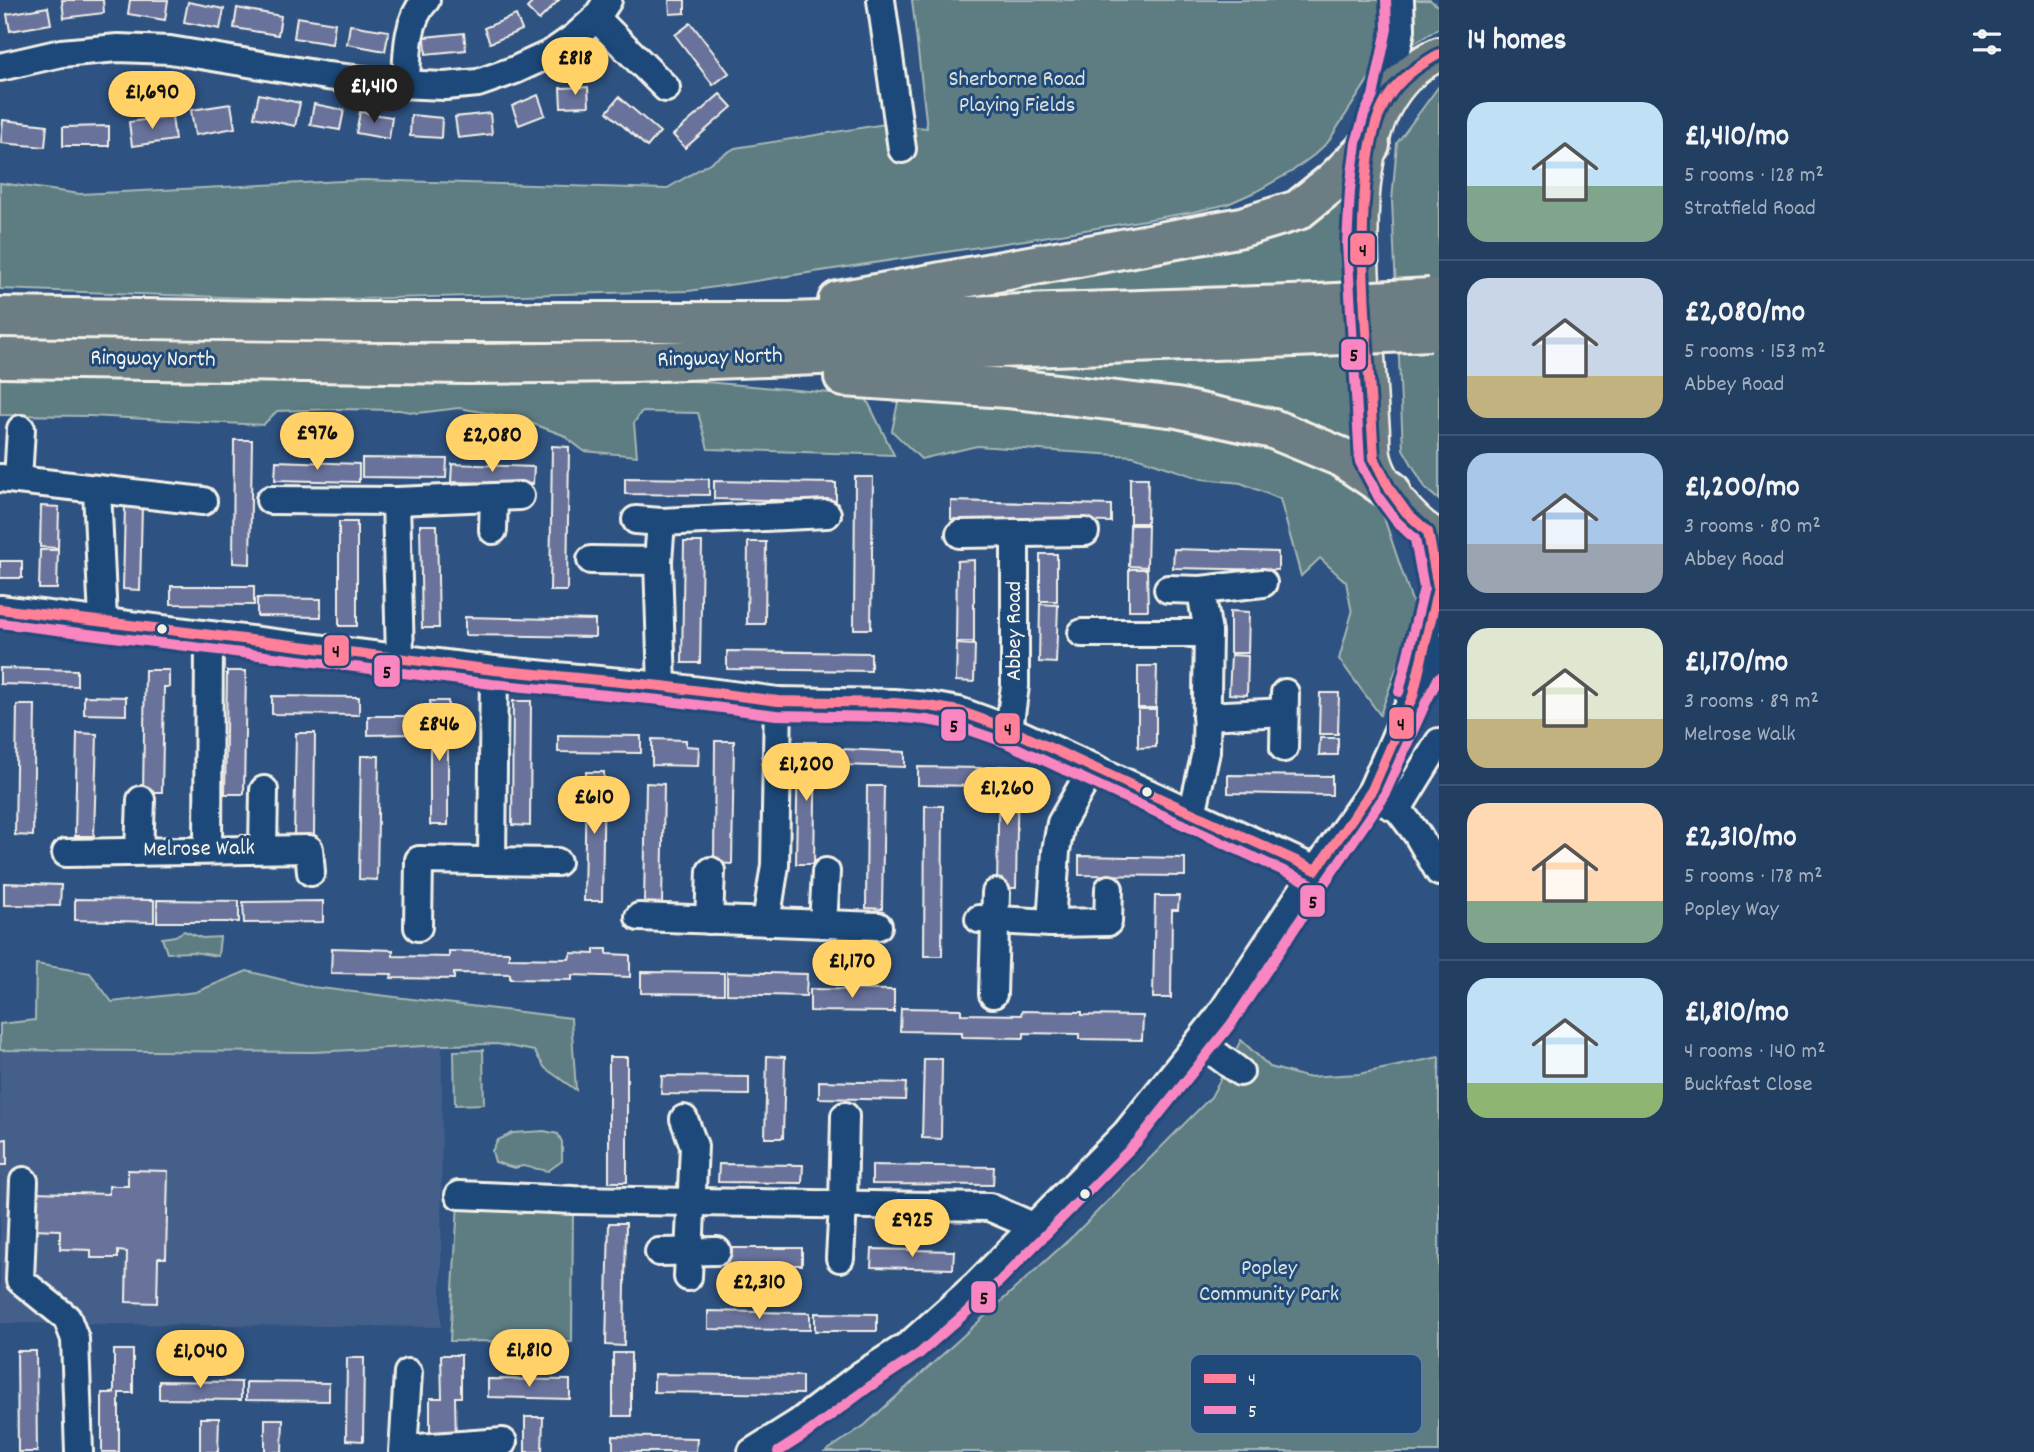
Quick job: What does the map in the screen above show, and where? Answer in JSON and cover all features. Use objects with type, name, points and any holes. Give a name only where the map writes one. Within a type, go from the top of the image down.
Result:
[{"type":"highway","points":[[655,323],[838,301],[1242,227],[1298,210],[1334,181],[1370,145]]},
{"type":"highway","name":"Ringway North","points":[[0,358],[469,364],[632,362],[1434,314]]},
{"type":"highway","name":"Ringway North","points":[[0,317],[655,323],[1319,320]]},
{"type":"highway","points":[[632,362],[752,373],[1007,388],[1177,408],[1273,429],[1341,457],[1390,490]]},
{"type":"main road","points":[[1433,535],[1406,512],[1390,490],[1374,458],[1361,256],[1364,191],[1370,145],[1377,120],[1386,100],[1400,81],[1439,54]]},
{"type":"street","points":[[406,84],[411,29],[421,5],[426,0]]},
{"type":"street","points":[[881,0],[911,120],[902,149]]},
{"type":"street","points":[[1386,100],[1401,30],[1400,0]]},
{"type":"street","points":[[0,67],[61,53],[118,48],[170,50],[327,76],[406,84],[445,86],[478,83],[552,53],[575,37],[602,9],[666,87]]},
{"type":"street","points":[[21,429],[8,484],[97,490],[192,505]]},
{"type":"street","points":[[97,490],[103,620]]},
{"type":"street","points":[[270,500],[396,501],[507,496],[493,530]]},
{"type":"street","points":[[396,501],[400,657]]},
{"type":"street","points":[[662,686],[659,561],[649,521],[813,522]]},
{"type":"street","points":[[960,534],[1085,531]]},
{"type":"street","name":"Abbey Road","points":[[1009,729],[1015,686],[1015,533]]},
{"type":"street","points":[[1413,696],[1438,588],[1433,535]]},
{"type":"street","points":[[592,560],[659,561]]},
{"type":"street","points":[[1168,589],[1201,590],[1263,583]]},
{"type":"street","points":[[1192,814],[1206,752],[1209,633],[1201,590]]},
{"type":"street","points":[[0,609],[494,670],[662,686],[778,701],[894,703],[959,711],[1009,729],[1316,870]]},
{"type":"street","points":[[1082,633],[1209,633]]},
{"type":"street","points":[[208,850],[209,635]]},
{"type":"street","points":[[781,1452],[827,1420],[896,1361],[910,1344],[1035,1227],[1126,1133],[1220,1015],[1316,870],[1373,790],[1413,696],[1439,649]]},
{"type":"street","points":[[492,862],[494,670]]},
{"type":"street","points":[[766,922],[775,865],[778,701]]},
{"type":"street","points":[[1206,716],[1284,702],[1284,748]]},
{"type":"street","points":[[1398,808],[1439,742]]},
{"type":"street","points":[[1051,923],[1056,851],[1061,823],[1093,767]]},
{"type":"street","points":[[263,849],[264,790]]},
{"type":"street","points":[[1373,790],[1378,799],[1398,808],[1439,872]]},
{"type":"street","points":[[139,851],[141,800]]},
{"type":"street","name":"Melrose Walk","points":[[66,853],[309,849],[311,872]]},
{"type":"street","points":[[418,928],[419,860],[492,862],[540,855]]},
{"type":"street","points":[[709,920],[712,871]]},
{"type":"street","points":[[823,923],[825,872]]},
{"type":"street","points":[[993,994],[990,911],[1051,923],[1108,922],[1109,889]]},
{"type":"street","points":[[639,917],[823,923],[878,929]]},
{"type":"street","points":[[1200,1042],[1240,1072]]},
{"type":"street","points":[[839,1258],[845,1116]]},
{"type":"street","points":[[684,1119],[694,1146],[688,1265]]},
{"type":"street","points":[[24,1181],[20,1280],[67,1318],[75,1339],[79,1452]]},
{"type":"street","points":[[459,1195],[691,1203],[989,1207],[1035,1227]]},
{"type":"street","points":[[659,1252],[688,1265],[717,1251]]},
{"type":"street","points":[[752,1452],[910,1344]]},
{"type":"street","points":[[409,1373],[403,1450],[503,1441]]},
{"type":"shaded area","points":[[442,1045],[441,1327],[0,1323],[0,1050],[314,1052]]},
{"type":"green space","name":"Sherborne Road Playing Fields","points":[[912,0],[1393,0],[1387,60],[1370,77],[1328,142],[1291,172],[1257,191],[1228,204],[1193,212],[689,291],[307,300],[0,289],[0,183],[80,194],[363,180],[666,189],[735,148],[885,124],[927,128]]},
{"type":"green space","points":[[1414,0],[1430,0],[1439,7],[1439,28],[1413,44],[1416,24]]},
{"type":"green space","points":[[1439,86],[1439,500],[1426,489],[1403,449],[1392,201],[1397,143]]},
{"type":"green space","points":[[1354,185],[1353,281],[856,310]]},
{"type":"green space","points":[[1357,351],[1358,444],[1272,408],[1163,387],[1008,368]]},
{"type":"green space","points":[[0,370],[671,379],[865,396],[894,455],[708,449],[698,413],[641,412],[634,423],[637,456],[584,451],[563,435],[520,419],[459,408],[418,413],[334,409],[277,411],[263,425],[89,416],[0,415]]},
{"type":"green space","points":[[900,392],[1223,428],[1302,458],[1377,497],[1416,613],[1380,715],[1339,659],[1352,613],[1346,582],[1320,558],[1301,576],[1280,499],[1241,483],[1202,479],[1133,456],[977,446],[921,459],[892,431]]},
{"type":"green space","points":[[184,931],[202,938],[220,937],[218,956],[193,952],[167,953],[162,938]]},
{"type":"green space","points":[[36,964],[90,973],[112,1002],[196,992],[247,971],[312,987],[571,1018],[576,1090],[545,1068],[534,1051],[497,1044],[314,1052],[0,1050],[0,1024],[35,1020]]},
{"type":"green space","name":"Popley Community Park","points":[[1241,1040],[1270,1067],[1306,1077],[1359,1074],[1439,1057],[1439,1452],[825,1452],[865,1425],[1074,1235],[1211,1097]]},
{"type":"green space","points":[[483,1050],[484,1104],[455,1105],[454,1051]]},
{"type":"green space","points":[[544,1131],[558,1134],[562,1142],[562,1161],[548,1171],[523,1166],[514,1168],[495,1162],[492,1151],[498,1140],[513,1133]]},
{"type":"green space","points":[[458,1203],[573,1205],[572,1342],[450,1341]]},
{"type":"building","points":[[62,0],[103,0],[104,13],[64,18]]},
{"type":"building","points":[[130,0],[168,0],[165,20],[128,14]]},
{"type":"building","points":[[535,0],[559,0],[539,20],[527,8]]},
{"type":"building","points":[[669,0],[685,0],[685,13],[670,14]]},
{"type":"building","points":[[188,2],[224,9],[220,29],[184,22]]},
{"type":"building","points":[[48,7],[51,24],[10,31],[7,14]]},
{"type":"building","points":[[237,8],[281,16],[278,35],[234,28]]},
{"type":"building","points":[[516,15],[522,30],[490,43],[484,28]]},
{"type":"building","points":[[297,17],[335,23],[332,44],[294,38]]},
{"type":"building","points":[[691,23],[729,73],[713,85],[675,35]]},
{"type":"building","points":[[350,25],[389,31],[385,51],[347,44]]},
{"type":"building","points":[[464,33],[466,50],[426,54],[425,37]]},
{"type":"building","points":[[588,87],[589,106],[561,107],[560,88]]},
{"type":"building","points":[[259,94],[300,103],[295,126],[254,117]]},
{"type":"building","points":[[720,94],[732,107],[685,148],[673,135]]},
{"type":"building","points":[[538,95],[545,115],[519,125],[512,106]]},
{"type":"building","points":[[619,97],[660,132],[647,147],[607,112]]},
{"type":"building","points":[[231,104],[235,128],[195,135],[191,110]]},
{"type":"building","points":[[314,104],[344,110],[340,130],[310,125]]},
{"type":"building","points":[[360,112],[392,117],[389,139],[356,133]]},
{"type":"building","points":[[490,113],[492,134],[458,138],[455,117]]},
{"type":"building","points":[[411,115],[442,118],[441,138],[410,136]]},
{"type":"building","points":[[172,116],[175,140],[132,146],[129,122]]},
{"type":"building","points":[[3,120],[47,125],[45,147],[1,143]]},
{"type":"building","points":[[109,126],[109,146],[63,146],[63,127]]},
{"type":"building","points":[[234,440],[252,440],[250,564],[233,563]]},
{"type":"building","points":[[552,446],[569,447],[567,591],[550,591]]},
{"type":"building","points":[[362,458],[447,459],[446,478],[362,477]]},
{"type":"building","points":[[276,461],[359,464],[359,482],[275,480]]},
{"type":"building","points":[[452,464],[534,467],[533,484],[451,482]]},
{"type":"building","points":[[855,477],[873,477],[871,629],[854,629]]},
{"type":"building","points":[[625,478],[709,479],[709,495],[625,494]]},
{"type":"building","points":[[1130,478],[1148,478],[1147,523],[1130,523]]},
{"type":"building","points":[[714,481],[836,483],[836,501],[714,499]]},
{"type":"building","points":[[951,501],[1111,505],[1111,522],[951,519]]},
{"type":"building","points":[[125,505],[142,505],[140,590],[123,589]]},
{"type":"building","points":[[41,506],[59,507],[58,548],[40,547]]},
{"type":"building","points":[[339,522],[357,522],[357,626],[339,626]]},
{"type":"building","points":[[420,525],[437,525],[439,628],[422,628]]},
{"type":"building","points":[[1130,525],[1148,525],[1147,567],[1129,566]]},
{"type":"building","points":[[684,542],[702,542],[700,663],[682,663]]},
{"type":"building","points":[[748,542],[766,542],[765,624],[747,624]]},
{"type":"building","points":[[1174,549],[1278,552],[1278,570],[1173,568]]},
{"type":"building","points":[[40,550],[58,550],[57,589],[39,589]]},
{"type":"building","points":[[1040,554],[1057,554],[1057,601],[1040,601]]},
{"type":"building","points":[[974,560],[974,642],[956,642],[957,561]]},
{"type":"building","points":[[0,561],[22,561],[22,578],[0,578]]},
{"type":"building","points":[[1129,569],[1147,569],[1148,610],[1129,610]]},
{"type":"building","points":[[171,586],[254,586],[254,605],[171,604]]},
{"type":"building","points":[[257,598],[321,599],[321,617],[257,616]]},
{"type":"building","points":[[1040,604],[1058,605],[1056,663],[1039,662]]},
{"type":"building","points":[[1230,611],[1249,612],[1248,653],[1230,653]]},
{"type":"building","points":[[465,617],[595,620],[595,637],[465,635]]},
{"type":"building","points":[[957,644],[975,645],[974,682],[956,681]]},
{"type":"building","points":[[727,651],[871,653],[871,671],[727,669]]},
{"type":"building","points":[[1231,655],[1248,656],[1247,695],[1229,694]]},
{"type":"building","points":[[1138,666],[1157,666],[1156,708],[1138,708]]},
{"type":"building","points":[[0,668],[77,670],[77,686],[0,684]]},
{"type":"building","points":[[145,670],[169,670],[169,687],[164,687],[162,792],[143,792]]},
{"type":"building","points":[[227,671],[246,671],[244,794],[225,794]]},
{"type":"building","points":[[1320,693],[1339,693],[1338,734],[1319,734]]},
{"type":"building","points":[[84,696],[126,697],[126,715],[84,714]]},
{"type":"building","points":[[272,696],[359,697],[359,715],[272,714]]},
{"type":"building","points":[[430,701],[448,701],[448,825],[430,825]]},
{"type":"building","points":[[513,701],[531,701],[530,826],[512,825]]},
{"type":"building","points":[[17,705],[35,705],[33,836],[15,835]]},
{"type":"building","points":[[1138,709],[1156,709],[1156,747],[1138,748]]},
{"type":"building","points":[[368,716],[412,716],[412,734],[368,735]]},
{"type":"building","points":[[77,733],[97,734],[94,836],[75,836]]},
{"type":"building","points":[[296,733],[315,733],[314,836],[294,836]]},
{"type":"building","points":[[558,735],[641,736],[641,753],[558,752]]},
{"type":"building","points":[[1320,738],[1338,738],[1338,755],[1319,755]]},
{"type":"building","points":[[652,739],[686,740],[686,746],[699,747],[698,766],[652,765]]},
{"type":"building","points":[[715,741],[734,741],[732,864],[714,863]]},
{"type":"building","points":[[798,742],[816,742],[814,864],[796,864]]},
{"type":"building","points":[[843,749],[905,752],[905,767],[842,765]]},
{"type":"building","points":[[361,756],[379,756],[377,880],[359,879]]},
{"type":"building","points":[[999,766],[1018,767],[1016,888],[997,888]]},
{"type":"building","points":[[918,767],[981,768],[981,786],[918,785]]},
{"type":"building","points":[[586,772],[604,772],[602,901],[584,901]]},
{"type":"building","points":[[1228,775],[1332,776],[1332,795],[1228,793]]},
{"type":"building","points":[[646,783],[664,784],[662,906],[644,906]]},
{"type":"building","points":[[867,786],[884,786],[882,909],[866,908]]},
{"type":"building","points":[[925,806],[943,806],[942,956],[924,956]]},
{"type":"building","points":[[1079,856],[1185,858],[1185,876],[1079,875]]},
{"type":"building","points":[[4,883],[61,885],[60,906],[4,905]]},
{"type":"building","points":[[1155,896],[1179,896],[1178,910],[1172,910],[1171,998],[1153,998]]},
{"type":"building","points":[[75,899],[154,900],[154,922],[75,920]]},
{"type":"building","points":[[157,900],[239,901],[239,922],[157,922]]},
{"type":"building","points":[[323,901],[323,922],[244,923],[243,902]]},
{"type":"building","points":[[332,948],[393,950],[393,956],[449,957],[449,951],[509,952],[509,958],[569,959],[571,953],[594,954],[594,949],[607,949],[607,954],[630,955],[630,977],[572,975],[572,980],[510,979],[510,974],[454,973],[454,979],[331,973]]},
{"type":"building","points":[[641,972],[724,973],[724,994],[641,993]]},
{"type":"building","points":[[727,972],[807,974],[806,996],[727,994]]},
{"type":"building","points":[[810,989],[894,990],[894,1012],[810,1011]]},
{"type":"building","points":[[901,1008],[961,1009],[961,1014],[1021,1015],[1022,1011],[1143,1016],[1142,1040],[1079,1039],[1079,1034],[1024,1033],[1024,1038],[962,1037],[962,1032],[900,1031]]},
{"type":"building","points":[[767,1056],[785,1057],[783,1138],[765,1138]]},
{"type":"building","points":[[609,1057],[627,1057],[627,1182],[609,1182]]},
{"type":"building","points":[[924,1059],[942,1059],[941,1139],[922,1138]]},
{"type":"building","points":[[662,1076],[749,1077],[749,1095],[661,1094]]},
{"type":"building","points":[[819,1081],[906,1083],[905,1100],[819,1098]]},
{"type":"building","points":[[7,1139],[7,1165],[0,1165],[0,1140]]},
{"type":"building","points":[[719,1164],[803,1165],[802,1183],[718,1182]]},
{"type":"building","points":[[872,1165],[994,1167],[993,1185],[872,1184]]},
{"type":"building","points":[[128,1170],[168,1171],[166,1258],[158,1258],[157,1303],[126,1302],[127,1252],[118,1251],[118,1258],[91,1258],[91,1250],[60,1249],[60,1230],[31,1229],[32,1192],[109,1194],[109,1186],[128,1186]]},
{"type":"building","points":[[609,1223],[626,1223],[624,1346],[606,1345]]},
{"type":"building","points":[[721,1248],[802,1248],[802,1265],[721,1265]]},
{"type":"building","points":[[872,1249],[954,1251],[953,1269],[871,1267]]},
{"type":"building","points":[[708,1311],[810,1313],[810,1330],[708,1329]]},
{"type":"building","points":[[815,1313],[877,1314],[877,1331],[815,1331]]},
{"type":"building","points":[[114,1350],[133,1350],[133,1393],[119,1393],[119,1452],[102,1452],[102,1393],[114,1393]]},
{"type":"building","points":[[17,1351],[36,1351],[37,1452],[18,1452]]},
{"type":"building","points":[[613,1353],[631,1353],[631,1416],[613,1416]]},
{"type":"building","points":[[441,1355],[461,1355],[461,1397],[455,1397],[456,1440],[430,1440],[430,1398],[442,1398]]},
{"type":"building","points":[[347,1358],[364,1358],[363,1441],[346,1440]]},
{"type":"building","points":[[654,1374],[802,1376],[802,1394],[654,1392]]},
{"type":"building","points":[[488,1379],[570,1380],[570,1399],[488,1397]]},
{"type":"building","points":[[159,1381],[241,1382],[241,1400],[159,1399]]},
{"type":"building","points":[[246,1382],[329,1383],[329,1401],[246,1400]]},
{"type":"building","points":[[525,1417],[543,1417],[542,1452],[525,1452]]},
{"type":"building","points":[[200,1418],[219,1418],[218,1452],[200,1452]]},
{"type":"building","points":[[265,1419],[283,1419],[282,1452],[265,1452]]},
{"type":"building","points":[[613,1436],[697,1438],[696,1452],[613,1452]]},
{"type":"transit line","name":"5","points":[[1386,0],[1387,29],[1381,58],[1373,96],[1356,143],[1347,244],[1360,462],[1379,498],[1396,521],[1415,539],[1424,588],[1399,692]]},
{"type":"transit line","name":"4","points":[[1316,870],[1372,790],[1413,696],[1438,588],[1428,532],[1406,512],[1390,490],[1374,458],[1365,310],[1363,210],[1371,143],[1387,99],[1404,79],[1439,54]]},
{"type":"transit line","name":"4","points":[[0,609],[494,670],[662,686],[778,701],[894,703],[959,711],[1009,729],[1316,870]]},
{"type":"transit line","name":"5","points":[[0,623],[492,684],[660,700],[776,715],[893,717],[955,725],[1004,742],[1310,883]]},
{"type":"transit line","name":"5","points":[[778,1452],[919,1354],[986,1295],[1137,1142],[1232,1023],[1383,798],[1439,677]]}]
